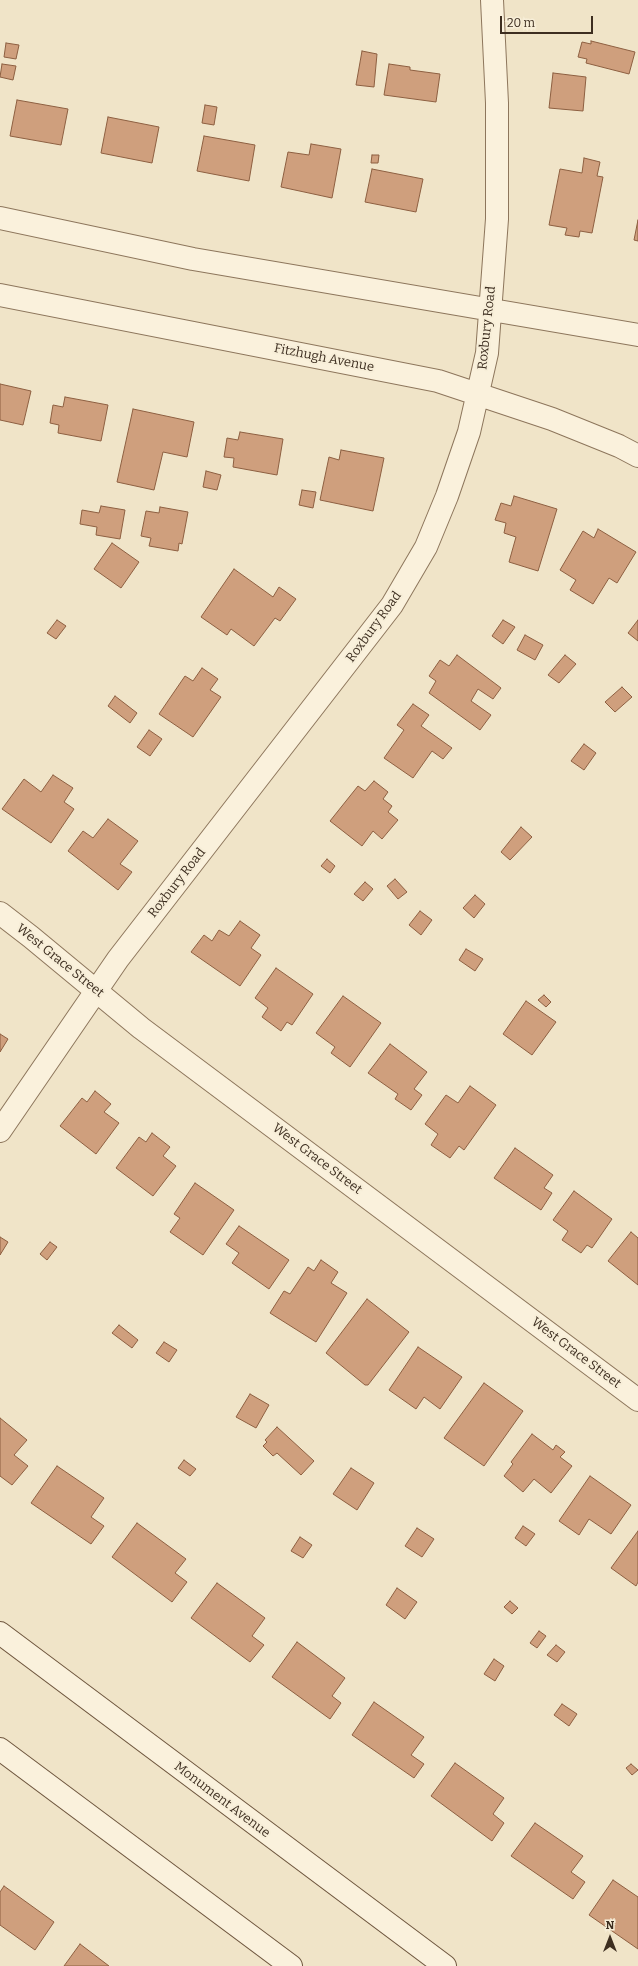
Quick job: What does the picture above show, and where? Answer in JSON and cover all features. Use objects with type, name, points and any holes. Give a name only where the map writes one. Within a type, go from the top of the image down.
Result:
[{"type":"street","name":"Roxbury Road","points":[[0,1131],[118,959],[392,605],[426,547],[448,496],[469,432],[487,353],[497,218],[497,103],[492,0]]},
{"type":"street","points":[[0,218],[193,260],[638,335]]},
{"type":"street","name":"Fitzhugh Avenue","points":[[0,295],[438,381],[552,419],[619,446],[638,456]]},
{"type":"street","name":"West Grace Street","points":[[0,913],[142,1028],[638,1400]]},
{"type":"street","name":"Monument Avenue","points":[[0,1633],[444,1966]]},
{"type":"street","points":[[0,1749],[290,1966]]},
{"type":"building","points":[[591,41],[635,52],[629,74],[586,63],[587,59],[578,57],[582,42],[591,44]]},
{"type":"building","points":[[6,43],[19,45],[16,59],[4,57]]},
{"type":"building","points":[[362,51],[377,54],[374,87],[356,85]]},
{"type":"building","points":[[2,64],[16,66],[13,80],[0,77]]},
{"type":"building","points":[[389,64],[410,67],[410,70],[440,74],[436,102],[384,95]]},
{"type":"building","points":[[553,73],[586,77],[583,111],[549,108]]},
{"type":"building","points":[[17,100],[68,109],[61,145],[10,136]]},
{"type":"building","points":[[205,105],[217,107],[214,125],[202,123]]},
{"type":"building","points":[[108,117],[159,127],[152,163],[101,153]]},
{"type":"building","points":[[204,136],[255,145],[249,181],[197,171]]},
{"type":"building","points":[[311,144],[341,149],[332,198],[281,187],[288,152],[309,155]]},
{"type":"building","points":[[372,155],[379,155],[378,163],[371,163]]},
{"type":"building","points":[[584,158],[600,162],[597,176],[603,177],[592,233],[580,231],[579,237],[565,235],[567,228],[549,225],[560,169],[582,173]]},
{"type":"building","points":[[372,169],[423,179],[416,212],[365,202]]},
{"type":"building","points":[[638,220],[638,241],[634,240]]},
{"type":"building","points":[[0,384],[31,391],[23,425],[0,420]]},
{"type":"building","points":[[65,397],[108,405],[101,441],[58,433],[59,425],[50,423],[53,405],[63,407]]},
{"type":"building","points":[[133,409],[194,422],[187,457],[163,452],[154,490],[117,482]]},
{"type":"building","points":[[240,432],[283,439],[277,475],[233,467],[234,458],[224,457],[227,438],[238,440]]},
{"type":"building","points":[[341,450],[384,458],[373,511],[320,500],[329,457],[339,460]]},
{"type":"building","points":[[206,471],[221,475],[217,490],[203,487]]},
{"type":"building","points":[[302,490],[316,492],[313,508],[299,505]]},
{"type":"building","points":[[514,496],[557,509],[538,571],[509,562],[516,537],[504,533],[506,523],[495,520],[501,503],[511,506]]},
{"type":"building","points":[[101,506],[125,510],[120,539],[96,535],[97,527],[80,524],[82,510],[99,513]]},
{"type":"building","points":[[160,507],[188,512],[182,544],[179,543],[178,551],[149,546],[151,538],[141,536],[146,511],[159,513]]},
{"type":"building","points":[[598,529],[636,552],[617,583],[609,578],[593,604],[570,590],[576,580],[560,570],[583,531],[594,538]]},
{"type":"building","points":[[112,543],[139,562],[121,588],[94,569]]},
{"type":"building","points":[[234,569],[273,597],[279,587],[296,599],[280,621],[275,618],[254,646],[231,629],[227,635],[201,617]]},
{"type":"building","points":[[57,620],[66,626],[56,639],[47,633]]},
{"type":"building","points":[[503,620],[515,627],[503,644],[492,636]]},
{"type":"building","points":[[638,620],[638,641],[628,633]]},
{"type":"building","points":[[525,635],[543,645],[535,660],[517,650]]},
{"type":"building","points":[[457,655],[501,688],[493,699],[478,689],[471,701],[491,715],[480,730],[429,693],[436,681],[429,676],[440,660],[449,666]]},
{"type":"building","points":[[565,655],[576,664],[559,683],[548,675]]},
{"type":"building","points":[[202,668],[218,679],[210,690],[221,697],[193,737],[159,714],[185,676],[193,681]]},
{"type":"building","points":[[622,687],[632,697],[615,712],[605,702]]},
{"type":"building","points":[[115,696],[137,713],[130,723],[108,706]]},
{"type":"building","points":[[413,704],[429,715],[421,726],[452,748],[443,759],[432,751],[413,778],[384,758],[404,730],[397,725]]},
{"type":"building","points":[[149,730],[162,739],[150,756],[137,747]]},
{"type":"building","points":[[584,744],[596,753],[584,770],[571,761]]},
{"type":"building","points":[[53,775],[73,788],[64,802],[74,809],[51,843],[2,809],[24,779],[41,792]]},
{"type":"building","points":[[374,781],[388,792],[383,799],[392,806],[388,812],[398,820],[382,839],[373,831],[362,846],[330,821],[358,786],[365,791]]},
{"type":"building","points":[[108,819],[138,841],[120,864],[132,872],[118,890],[68,851],[83,831],[93,838]]},
{"type":"building","points":[[521,827],[532,837],[510,860],[501,852]]},
{"type":"building","points":[[327,859],[335,866],[330,873],[321,866]]},
{"type":"building","points":[[395,879],[407,892],[398,899],[387,886]]},
{"type":"building","points":[[365,882],[373,889],[363,901],[354,894]]},
{"type":"building","points":[[475,895],[485,904],[474,918],[463,908]]},
{"type":"building","points":[[420,911],[432,920],[421,935],[409,925]]},
{"type":"building","points":[[240,921],[260,935],[251,948],[261,955],[240,986],[191,952],[204,935],[212,941],[219,930],[229,936]]},
{"type":"building","points":[[466,949],[483,959],[475,971],[459,960]]},
{"type":"building","points":[[276,968],[313,994],[292,1025],[287,1022],[281,1031],[262,1017],[268,1008],[255,998]]},
{"type":"building","points":[[544,995],[551,1002],[546,1007],[538,1000]]},
{"type":"building","points":[[343,996],[381,1023],[350,1067],[331,1053],[335,1047],[316,1033]]},
{"type":"building","points":[[526,1001],[556,1022],[532,1055],[503,1034]]},
{"type":"building","points":[[0,1034],[8,1039],[0,1052]]},
{"type":"building","points":[[390,1044],[427,1072],[414,1089],[422,1095],[411,1110],[395,1099],[398,1094],[368,1073]]},
{"type":"building","points":[[470,1086],[496,1105],[464,1150],[459,1146],[450,1158],[431,1145],[438,1134],[425,1124],[446,1095],[458,1103]]},
{"type":"building","points":[[95,1091],[111,1104],[104,1112],[119,1123],[96,1154],[60,1126],[82,1098],[87,1102]]},
{"type":"building","points":[[152,1133],[170,1147],[163,1156],[176,1166],[153,1196],[116,1168],[139,1137],[146,1142]]},
{"type":"building","points":[[515,1148],[553,1175],[544,1188],[552,1193],[541,1210],[494,1178]]},
{"type":"building","points":[[195,1183],[234,1210],[203,1255],[170,1232],[180,1218],[174,1214]]},
{"type":"building","points":[[574,1191],[612,1219],[592,1248],[587,1245],[581,1253],[562,1240],[568,1231],[553,1220]]},
{"type":"building","points":[[239,1226],[289,1260],[269,1289],[232,1263],[239,1253],[226,1244]]},
{"type":"building","points":[[631,1232],[638,1238],[638,1285],[608,1261]]},
{"type":"building","points":[[0,1237],[8,1242],[0,1255]]},
{"type":"building","points":[[50,1242],[57,1247],[47,1260],[40,1254]]},
{"type":"building","points":[[321,1260],[338,1272],[331,1283],[347,1293],[316,1342],[270,1313],[284,1291],[290,1294],[308,1267],[314,1271]]},
{"type":"building","points":[[367,1299],[409,1332],[368,1385],[365,1385],[326,1353]]},
{"type":"building","points":[[119,1325],[138,1340],[132,1348],[112,1333]]},
{"type":"building","points":[[164,1342],[177,1350],[169,1362],[156,1353]]},
{"type":"building","points":[[418,1347],[462,1377],[440,1409],[424,1397],[416,1409],[389,1390]]},
{"type":"building","points":[[484,1383],[523,1411],[484,1466],[444,1438]]},
{"type":"building","points":[[250,1394],[269,1405],[256,1428],[236,1417]]},
{"type":"building","points":[[0,1418],[27,1440],[14,1455],[28,1466],[12,1485],[0,1476]]},
{"type":"building","points":[[277,1427],[314,1461],[301,1475],[277,1453],[273,1456],[263,1446],[267,1442],[265,1440]]},
{"type":"building","points":[[532,1434],[553,1450],[556,1445],[565,1452],[560,1457],[572,1466],[551,1493],[534,1479],[523,1492],[504,1476],[513,1464],[511,1462]]},
{"type":"building","points":[[184,1460],[196,1469],[190,1476],[178,1468]]},
{"type":"building","points":[[57,1466],[104,1498],[91,1517],[104,1526],[91,1544],[31,1503]]},
{"type":"building","points":[[351,1468],[374,1483],[357,1510],[333,1494]]},
{"type":"building","points":[[590,1476],[631,1505],[611,1534],[589,1519],[579,1535],[559,1521]]},
{"type":"building","points":[[137,1523],[186,1559],[175,1573],[187,1582],[172,1602],[112,1557]]},
{"type":"building","points":[[523,1526],[535,1534],[526,1546],[515,1538]]},
{"type":"building","points":[[417,1528],[434,1539],[422,1557],[405,1546]]},
{"type":"building","points":[[638,1531],[638,1582],[636,1586],[611,1568]]},
{"type":"building","points":[[300,1537],[312,1545],[303,1558],[291,1551]]},
{"type":"building","points":[[217,1583],[265,1618],[252,1636],[264,1645],[250,1662],[191,1618]]},
{"type":"building","points":[[397,1588],[417,1602],[405,1619],[386,1605]]},
{"type":"building","points":[[510,1601],[518,1608],[512,1614],[504,1607]]},
{"type":"building","points":[[539,1631],[546,1636],[537,1648],[530,1643]]},
{"type":"building","points":[[297,1642],[345,1678],[332,1696],[341,1703],[330,1719],[272,1677]]},
{"type":"building","points":[[556,1645],[565,1652],[557,1662],[547,1655]]},
{"type":"building","points":[[494,1659],[504,1666],[495,1681],[484,1674]]},
{"type":"building","points":[[374,1702],[424,1737],[411,1755],[424,1764],[414,1778],[352,1735]]},
{"type":"building","points":[[562,1704],[577,1714],[569,1726],[554,1715]]},
{"type":"building","points":[[455,1763],[504,1798],[493,1814],[504,1823],[492,1841],[431,1796]]},
{"type":"building","points":[[631,1764],[638,1770],[632,1775],[626,1768]]},
{"type":"building","points":[[535,1823],[583,1856],[571,1872],[585,1882],[573,1899],[511,1856]]},
{"type":"building","points":[[613,1880],[638,1897],[638,1949],[589,1915]]},
{"type":"building","points":[[4,1886],[54,1922],[35,1950],[0,1925],[0,1892]]},
{"type":"building","points":[[80,1944],[109,1966],[64,1966]]}]
